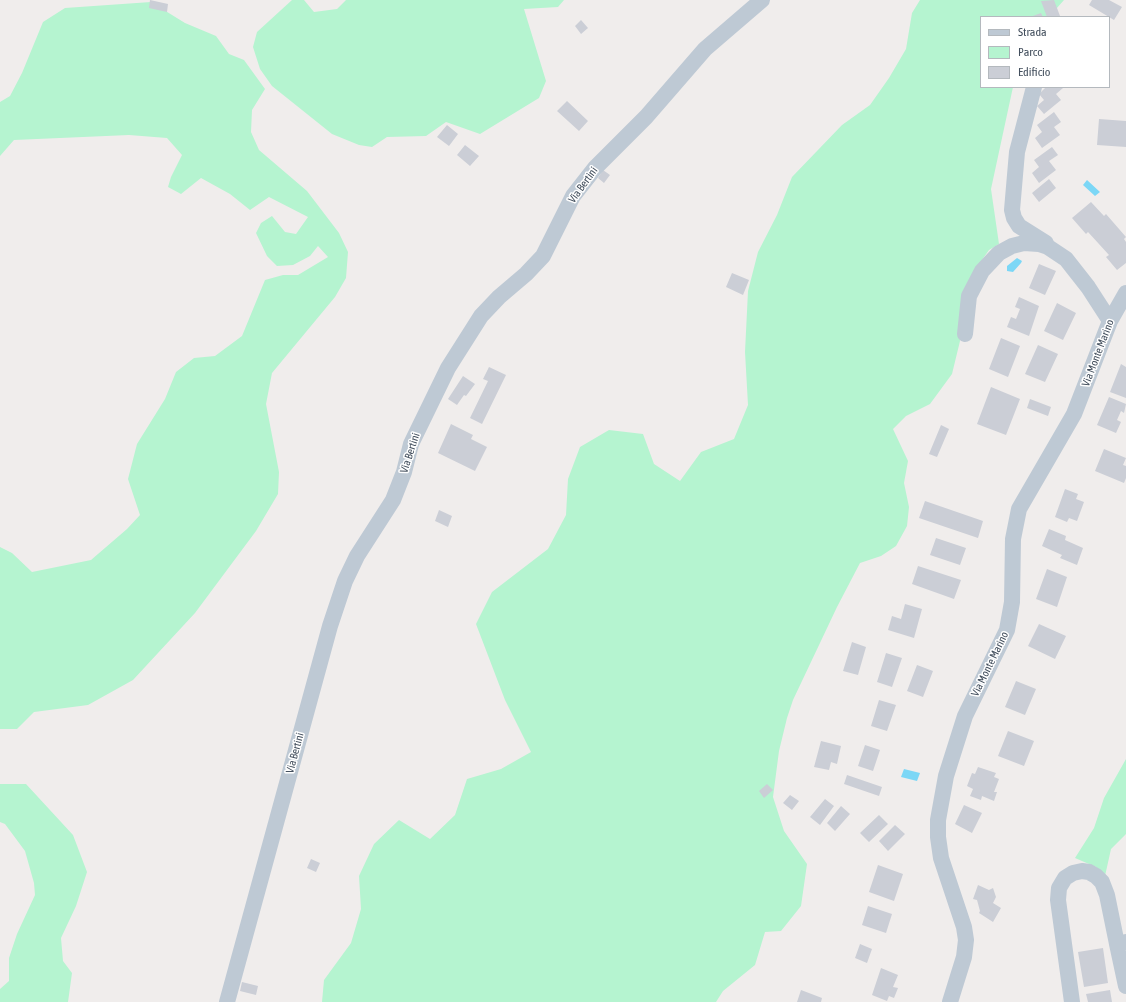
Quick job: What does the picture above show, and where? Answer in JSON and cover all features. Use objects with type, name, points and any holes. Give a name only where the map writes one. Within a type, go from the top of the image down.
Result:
[{"type":"street","name":"Via Bertini","points":[[227,1002],[330,626],[345,581],[357,556],[393,500],[404,472],[411,444],[448,368],[486,311],[543,256],[573,196],[595,168],[646,117],[702,52],[762,0]]},
{"type":"street","points":[[1034,88],[1017,152],[1012,210],[1014,218],[1019,226],[1057,251],[1078,274],[1110,321]]},
{"type":"street","points":[[965,334],[968,304],[972,288],[992,258],[1008,248],[1024,243],[1039,244],[1057,251]]},
{"type":"street","name":"Via Monte Marino","points":[[950,1002],[964,957],[966,940],[964,927],[941,858],[938,842],[937,828],[946,776],[965,716],[1007,630],[1012,602],[1013,539],[1019,509],[1074,414],[1110,321],[1126,293]]},
{"type":"street","points":[[1072,1002],[1058,897],[1059,886],[1068,876],[1076,872],[1084,871],[1092,873],[1100,880],[1107,895],[1122,943],[1126,986]]},
{"type":"green space","points":[[292,0],[304,0],[314,12],[337,9],[346,0],[564,0],[558,7],[524,9],[546,81],[539,98],[480,134],[446,122],[426,136],[387,137],[372,147],[359,145],[332,134],[272,86],[260,69],[253,47],[257,32]]},
{"type":"green space","points":[[920,0],[1064,0],[1050,16],[980,16],[980,88],[1013,88],[991,189],[999,244],[989,250],[972,274],[962,314],[960,341],[952,374],[930,404],[906,416],[893,429],[908,461],[904,483],[909,507],[907,526],[896,546],[881,556],[860,563],[837,607],[793,700],[787,718],[779,751],[773,797],[784,831],[807,864],[801,906],[781,931],[765,932],[755,965],[723,991],[716,1002],[322,1002],[324,980],[351,943],[361,909],[359,876],[374,844],[399,820],[430,839],[455,815],[467,779],[501,769],[531,752],[505,700],[476,624],[492,592],[548,549],[566,515],[568,479],[580,447],[609,430],[643,434],[654,464],[680,481],[701,452],[734,439],[748,405],[745,352],[748,291],[758,252],[777,215],[792,177],[842,125],[870,105],[889,78],[906,49],[912,13]]},
{"type":"green space","points":[[151,2],[185,23],[216,36],[229,54],[244,60],[265,89],[252,110],[251,132],[259,150],[307,191],[339,233],[348,252],[346,278],[335,297],[272,373],[266,404],[279,472],[278,494],[256,531],[195,613],[133,680],[88,705],[34,712],[17,729],[0,729],[0,547],[12,553],[32,572],[91,560],[127,529],[140,515],[128,479],[137,444],[165,399],[176,372],[194,358],[215,356],[242,336],[265,280],[283,275],[298,275],[328,257],[318,246],[310,256],[293,265],[277,266],[267,256],[256,233],[261,223],[272,216],[285,232],[296,234],[308,217],[269,197],[250,210],[230,194],[201,178],[181,194],[168,187],[171,177],[182,155],[167,138],[129,135],[14,140],[0,156],[0,102],[10,96],[22,73],[43,22],[65,8]]},
{"type":"green space","points":[[1126,759],[1126,834],[1111,849],[1105,876],[1096,867],[1075,858],[1094,828],[1104,798]]},
{"type":"green space","points":[[0,784],[26,784],[73,835],[87,872],[76,906],[61,938],[63,961],[72,973],[68,1002],[0,1002],[0,989],[9,981],[9,958],[17,934],[35,895],[34,883],[25,851],[5,824],[0,822]]},
{"type":"water","points":[[1087,180],[1100,192],[1095,196],[1083,185]]},
{"type":"water","points":[[1017,258],[1022,261],[1021,263],[1013,272],[1007,271],[1007,266]]},
{"type":"water","points":[[904,769],[920,773],[917,781],[901,777]]},
{"type":"building","points":[[150,0],[168,4],[167,12],[149,8]]},
{"type":"building","points":[[1054,0],[1060,16],[1047,16],[1041,1]]},
{"type":"building","points":[[1092,0],[1109,0],[1122,7],[1114,20],[1110,16],[1107,16],[1089,5]]},
{"type":"building","points":[[1041,13],[1042,16],[1033,16]]},
{"type":"building","points":[[581,20],[588,28],[581,34],[575,26]]},
{"type":"building","points":[[1045,88],[1063,88],[1056,94],[1061,100],[1044,114],[1037,106],[1044,100],[1039,94]]},
{"type":"building","points":[[567,101],[588,121],[579,131],[557,111]]},
{"type":"building","points":[[1054,112],[1061,122],[1054,127],[1060,135],[1042,148],[1035,138],[1042,132],[1037,125]]},
{"type":"building","points":[[1099,119],[1126,121],[1126,147],[1097,145]]},
{"type":"building","points":[[447,125],[458,134],[449,146],[437,137]]},
{"type":"building","points":[[465,145],[479,156],[470,166],[457,155]]},
{"type":"building","points":[[1052,147],[1058,155],[1049,161],[1056,170],[1039,183],[1032,173],[1039,167],[1034,160]]},
{"type":"building","points":[[603,170],[610,175],[604,183],[598,178]]},
{"type":"building","points":[[1049,179],[1056,188],[1039,202],[1032,193]]},
{"type":"building","points":[[1091,202],[1104,216],[1106,214],[1126,237],[1124,239],[1126,242],[1126,263],[1117,270],[1106,257],[1109,255],[1088,232],[1086,234],[1072,218]]},
{"type":"building","points":[[1039,264],[1056,271],[1045,295],[1029,288]]},
{"type":"building","points":[[732,273],[749,280],[743,295],[726,287]]},
{"type":"building","points":[[1019,297],[1039,306],[1029,336],[1007,327],[1011,317],[1016,319],[1020,309],[1015,307]]},
{"type":"building","points":[[1057,303],[1076,313],[1063,340],[1044,331]]},
{"type":"building","points":[[1001,338],[1020,346],[1008,377],[989,369]]},
{"type":"building","points":[[1038,345],[1058,354],[1045,382],[1025,374]]},
{"type":"building","points":[[1121,364],[1126,367],[1126,398],[1110,392]]},
{"type":"building","points":[[489,367],[506,375],[482,424],[470,418],[488,381],[483,379]]},
{"type":"building","points":[[463,376],[475,384],[457,405],[448,399]]},
{"type":"building","points":[[991,387],[1020,399],[1006,435],[977,424]]},
{"type":"building","points":[[1109,397],[1126,404],[1124,413],[1121,411],[1117,420],[1121,422],[1116,433],[1097,425]]},
{"type":"building","points":[[1030,399],[1051,407],[1048,416],[1027,408]]},
{"type":"building","points":[[451,424],[473,435],[471,439],[487,447],[475,471],[438,453]]},
{"type":"building","points":[[941,425],[949,429],[937,457],[929,454]]},
{"type":"building","points":[[1104,449],[1126,458],[1123,465],[1126,466],[1126,478],[1124,483],[1095,471]]},
{"type":"building","points":[[1065,489],[1078,494],[1076,499],[1084,502],[1077,521],[1069,518],[1067,522],[1055,517]]},
{"type":"building","points":[[925,501],[983,521],[978,538],[919,518]]},
{"type":"building","points":[[439,510],[452,516],[448,527],[435,521]]},
{"type":"building","points":[[1049,529],[1066,536],[1065,540],[1083,548],[1077,565],[1060,558],[1062,555],[1042,546]]},
{"type":"building","points":[[936,538],[966,548],[960,565],[930,555]]},
{"type":"building","points":[[918,566],[961,580],[954,599],[912,584]]},
{"type":"building","points":[[1047,569],[1067,577],[1057,607],[1036,599]]},
{"type":"building","points":[[905,604],[922,609],[914,638],[888,630],[892,616],[901,619]]},
{"type":"building","points":[[1039,624],[1066,636],[1055,659],[1028,646]]},
{"type":"building","points":[[852,642],[866,647],[858,675],[843,671]]},
{"type":"building","points":[[886,653],[902,658],[892,687],[877,682]]},
{"type":"building","points":[[917,665],[933,671],[923,697],[907,691]]},
{"type":"building","points":[[1016,681],[1036,689],[1025,715],[1005,707]]},
{"type":"building","points":[[879,700],[896,705],[887,731],[871,726]]},
{"type":"building","points":[[1008,731],[1034,741],[1024,766],[998,756]]},
{"type":"building","points":[[821,741],[841,746],[837,764],[831,762],[829,770],[814,767]]},
{"type":"building","points":[[865,745],[880,750],[873,771],[858,766]]},
{"type":"building","points":[[978,767],[996,773],[994,777],[999,779],[994,792],[997,792],[994,801],[982,796],[981,800],[970,796],[973,789],[967,786],[972,773],[975,774]]},
{"type":"building","points":[[847,775],[882,787],[879,796],[844,784]]},
{"type":"building","points":[[767,784],[773,790],[764,798],[759,791]]},
{"type":"building","points":[[790,795],[799,801],[792,810],[783,803]]},
{"type":"building","points":[[825,799],[834,806],[820,825],[810,817]]},
{"type":"building","points":[[964,805],[982,813],[972,833],[955,824]]},
{"type":"building","points":[[841,806],[850,814],[835,831],[827,823]]},
{"type":"building","points":[[879,815],[888,824],[869,842],[860,833]]},
{"type":"building","points":[[895,825],[905,834],[888,851],[879,841]]},
{"type":"building","points":[[311,859],[320,863],[316,872],[307,868]]},
{"type":"building","points":[[878,865],[903,874],[894,901],[869,892]]},
{"type":"building","points":[[978,885],[989,890],[993,888],[996,897],[993,903],[1001,908],[993,922],[979,913],[980,911],[977,900],[973,899]]},
{"type":"building","points":[[868,906],[892,914],[886,933],[862,925]]},
{"type":"building","points":[[860,944],[872,949],[867,963],[855,958]]},
{"type":"building","points":[[1103,948],[1108,983],[1084,987],[1078,952]]},
{"type":"building","points":[[881,968],[898,975],[893,987],[898,988],[894,998],[889,996],[887,1001],[872,995]]},
{"type":"building","points":[[242,982],[258,986],[256,995],[240,991]]},
{"type":"building","points":[[801,990],[822,998],[821,1002],[797,1002]]},
{"type":"building","points":[[1110,990],[1112,1002],[1088,1002],[1086,994]]}]
